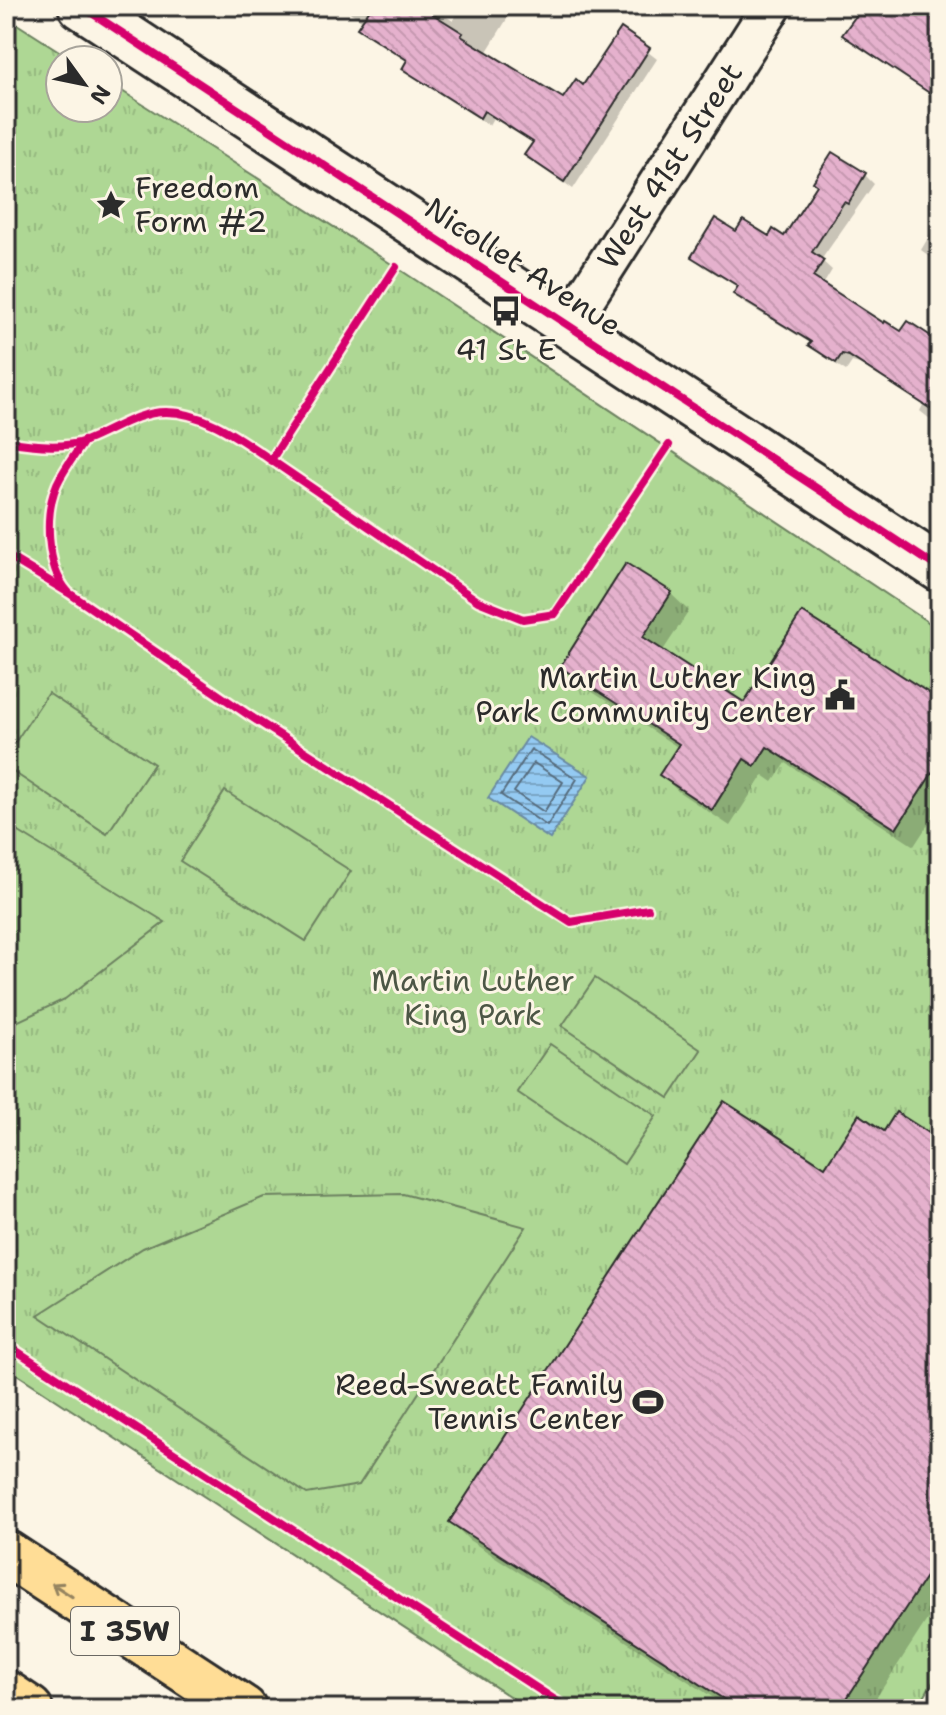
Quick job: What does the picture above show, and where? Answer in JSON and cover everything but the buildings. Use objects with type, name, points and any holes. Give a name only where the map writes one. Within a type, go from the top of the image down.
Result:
[{"type":"highway","name":"I 35W","points":[[6,1553],[244,1709]]},
{"type":"highway","points":[[6,1693],[30,1709]]},
{"type":"main road","name":"Nicollet Avenue","points":[[81,6],[940,569]]},
{"type":"street","name":"West 41st Street","points":[[568,325],[772,6]]},
{"type":"green space","name":"Martin Luther King Park","points":[[6,17],[48,44],[44,44],[44,124],[124,124],[124,92],[396,267],[940,630],[940,1671],[916,1709],[529,1709],[6,1367]]},
{"type":"green space","points":[[48,693],[154,764],[107,834],[6,767],[6,756]]},
{"type":"green space","points":[[225,791],[351,871],[306,941],[180,861]]},
{"type":"green space","points":[[6,824],[165,922],[65,999],[6,1027]]},
{"type":"green space","points":[[595,978],[701,1050],[669,1098],[562,1026]]},
{"type":"green space","points":[[550,1044],[656,1116],[624,1164],[517,1092]]},
{"type":"green space","points":[[403,1194],[526,1227],[359,1485],[307,1494],[38,1315],[143,1248],[264,1197]]},
{"type":"water","points":[[528,737],[590,776],[550,839],[488,798]]},
{"type":"cycle path","points":[[81,6],[940,569]]},
{"type":"cycle path","points":[[6,441],[67,445],[155,413],[180,413],[208,422],[271,460],[396,267]]},
{"type":"cycle path","points":[[68,592],[51,555],[50,510],[57,484],[84,441]]},
{"type":"cycle path","points":[[271,460],[478,601],[523,619],[555,614],[669,445]]},
{"type":"cycle path","points":[[6,555],[69,593],[250,716],[571,922],[648,909]]},
{"type":"cycle path","points":[[6,1344],[569,1709]]},
{"type":"place","name":"Freedom Form #2","points":[[111,205]]},
{"type":"place","name":"41 St E","points":[[506,311]]},
{"type":"place","name":"Martin Luther King Park Community Center","points":[[840,695]]},
{"type":"place","name":"Reed-Sweatt Family Tennis Center","points":[[648,1402]]}]
